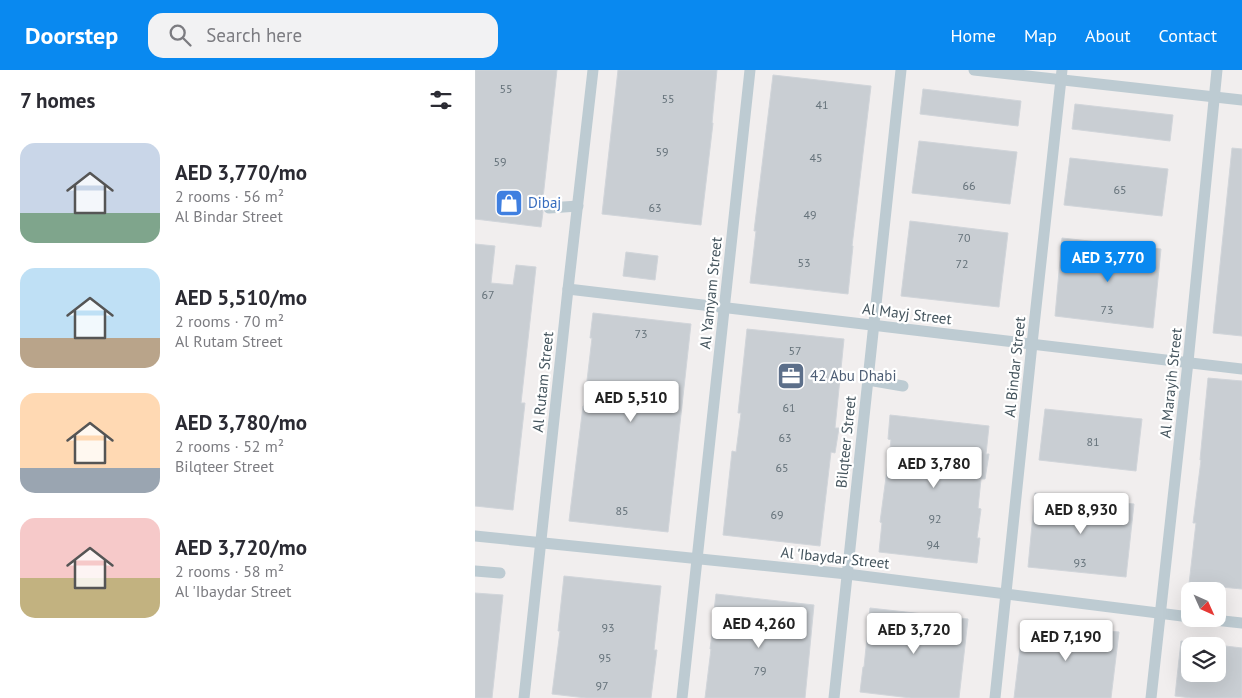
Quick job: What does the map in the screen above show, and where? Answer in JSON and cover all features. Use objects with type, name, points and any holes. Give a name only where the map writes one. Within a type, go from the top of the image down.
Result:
[{"type":"street","name":"Al Rutam Street","points":[[525,698],[593,70]]},
{"type":"street","name":"Al Yamyam Street","points":[[682,698],[750,70]]},
{"type":"street","name":"Bilqteer Street","points":[[834,698],[901,70]]},
{"type":"street","points":[[974,70],[1062,75],[1242,100]]},
{"type":"street","name":"Al Marayih Street","points":[[1151,698],[1188,362],[1217,70]]},
{"type":"street","name":"Al Bindar Street","points":[[995,698],[1062,75]]},
{"type":"street","points":[[549,208],[578,206]]},
{"type":"street","name":"Al Mayj Street","points":[[568,289],[1242,368]]},
{"type":"street","points":[[868,380],[903,386]]},
{"type":"street","name":"Al 'Ibaydar Street","points":[[475,536],[847,574],[1181,616]]},
{"type":"street","points":[[475,571],[499,573]]},
{"type":"street","points":[[1226,621],[1242,623]]},
{"type":"building","points":[[475,70],[557,70],[541,227],[475,219]]},
{"type":"building","points":[[618,70],[717,70],[701,225],[602,214]]},
{"type":"building","points":[[773,75],[871,86],[848,294],[750,283],[756,231],[754,231]]},
{"type":"building","points":[[923,89],[1021,101],[1018,126],[920,114]]},
{"type":"building","points":[[1075,104],[1173,115],[1170,141],[1072,129]]},
{"type":"building","points":[[919,141],[1017,152],[1010,204],[912,193]]},
{"type":"building","points":[[1232,148],[1242,149],[1242,336],[1213,333]]},
{"type":"building","points":[[1070,158],[1168,169],[1162,216],[1064,205]]},
{"type":"building","points":[[910,221],[1008,233],[999,307],[901,296]]},
{"type":"building","points":[[1062,238],[1161,249],[1153,328],[1055,316]]},
{"type":"building","points":[[475,244],[495,246],[491,283],[513,285],[516,265],[536,267],[521,403],[525,403],[513,510],[475,506]]},
{"type":"building","points":[[626,252],[658,256],[655,280],[623,276]]},
{"type":"building","points":[[593,313],[691,324],[668,532],[569,521],[592,338],[590,338]]},
{"type":"building","points":[[747,329],[844,339],[835,428],[839,428],[835,453],[831,452],[820,546],[723,535],[732,451],[736,452],[741,413],[738,413]]},
{"type":"building","points":[[1208,378],[1242,381],[1242,589],[1226,587],[1226,582],[1189,582],[1196,523],[1193,523]]},
{"type":"building","points":[[1045,409],[1142,419],[1136,471],[1039,460]]},
{"type":"building","points":[[890,415],[989,426],[986,454],[989,454],[985,479],[981,479],[978,508],[981,509],[977,538],[980,538],[977,563],[879,552],[882,523],[880,522],[891,440],[888,439]]},
{"type":"building","points":[[1035,493],[1134,504],[1126,577],[1028,567]]},
{"type":"building","points":[[564,576],[661,586],[654,650],[657,650],[651,698],[586,698],[552,694],[560,631],[558,631]]},
{"type":"building","points":[[475,593],[503,595],[492,698],[475,698]]},
{"type":"building","points":[[716,594],[814,605],[805,698],[705,698]]},
{"type":"building","points":[[870,608],[968,619],[959,698],[911,698],[860,692]]},
{"type":"building","points":[[1023,622],[1119,632],[1111,698],[1014,698]]},
{"type":"building","points":[[1181,641],[1181,682],[1226,682],[1226,646],[1242,648],[1242,698],[1191,698],[1175,696]]},
{"type":"place","name":"Dibaj","points":[[509,203]]},
{"type":"place","name":"42 Abu Dhabi","points":[[791,376]]}]
